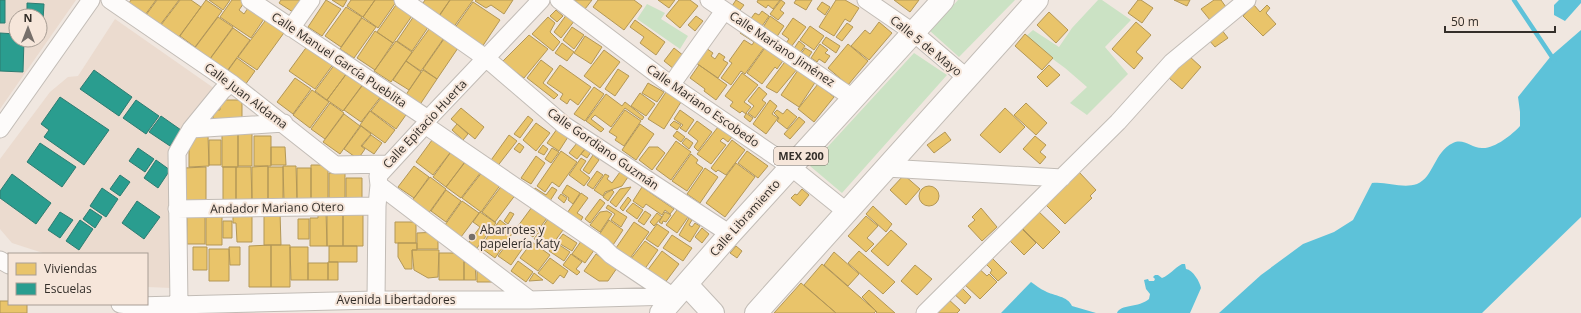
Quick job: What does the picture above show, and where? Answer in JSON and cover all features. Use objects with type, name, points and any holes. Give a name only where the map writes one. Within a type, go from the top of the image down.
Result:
[{"type":"highway","name":"Calle Libramiento","points":[[673,298],[943,0]]},
{"type":"highway","points":[[756,313],[1037,0]]},
{"type":"highway","points":[[673,298],[713,313]]},
{"type":"street","points":[[0,129],[91,0]]},
{"type":"street","name":"Calle Juan Aldama","points":[[110,0],[232,83],[284,123],[335,166],[388,164]]},
{"type":"street","name":"Calle Manuel García Pueblita","points":[[250,0],[426,122],[673,298]]},
{"type":"street","points":[[291,28],[311,0]]},
{"type":"street","name":"Calle Gordiano Guzmán","points":[[403,0],[487,59],[564,125],[730,234]]},
{"type":"street","name":"Calle Epitacio Huerta","points":[[376,300],[378,176],[426,122],[541,0]]},
{"type":"street","name":"Calle Mariano Escobedo","points":[[559,0],[671,85],[791,167],[847,212]]},
{"type":"street","name":"Calle Mariano Jiménez","points":[[710,0],[724,11],[854,98]]},
{"type":"street","name":"Calle 5 de Mayo","points":[[866,0],[914,33],[967,78]]},
{"type":"street","points":[[925,313],[1118,122],[1172,62],[1247,0]]},
{"type":"street","points":[[671,85],[724,11]]},
{"type":"street","points":[[179,305],[177,153],[191,129],[222,91],[232,83]]},
{"type":"street","points":[[191,129],[284,123]]},
{"type":"street","points":[[886,168],[1062,178]]},
{"type":"street","points":[[379,184],[530,300]]},
{"type":"street","name":"Andador Mariano Otero","points":[[177,209],[377,206]]},
{"type":"street","name":"Avenida Libertadores","points":[[128,305],[376,300],[673,298]]},
{"type":"shaded area","points":[[0,0],[76,0],[48,40],[48,8],[8,8],[8,48],[43,48],[0,109]]},
{"type":"shaded area","points":[[115,19],[218,91],[170,152],[172,288],[148,287],[148,253],[43,253],[12,243],[0,229],[0,159],[50,92],[68,77],[78,76]]},
{"type":"green space","points":[[958,0],[1015,0],[959,57],[930,31]]},
{"type":"green space","points":[[1098,0],[1102,0],[1131,20],[1105,47],[1128,74],[1087,115],[1070,103],[1087,87],[1065,68],[1024,38],[1033,30],[1059,47],[1072,28]]},
{"type":"green space","points":[[647,4],[665,13],[661,19],[688,36],[680,49],[637,19]]},
{"type":"green space","points":[[914,53],[947,75],[842,193],[810,166]]},
{"type":"water","points":[[1559,0],[1581,0],[1581,3],[1565,21],[1554,15],[1554,5]]},
{"type":"water","points":[[1581,30],[1581,217],[1482,313],[1219,313],[1261,275],[1303,244],[1334,232],[1353,220],[1372,183],[1406,186],[1417,184],[1423,181],[1442,152],[1453,143],[1464,142],[1478,148],[1487,148],[1508,137],[1520,126],[1518,97],[1551,56]]},
{"type":"water","points":[[1182,264],[1185,264],[1186,269],[1196,277],[1201,288],[1190,313],[1117,313],[1122,308],[1140,304],[1149,299],[1150,294],[1146,289],[1144,280],[1148,279],[1149,281],[1154,281],[1155,279],[1153,277],[1155,275],[1162,278]]},
{"type":"water","points":[[1031,282],[1049,293],[1064,298],[1072,306],[1096,313],[1001,313]]},
{"type":"building: Viviendas","points":[[131,0],[156,0],[145,15],[129,3]]},
{"type":"building: Viviendas","points":[[157,0],[179,0],[160,25],[146,15]]},
{"type":"building: Viviendas","points":[[180,0],[191,0],[201,7],[178,38],[161,25]]},
{"type":"building: Viviendas","points":[[206,0],[222,11],[195,47],[180,36]]},
{"type":"building: Viviendas","points":[[209,0],[230,0],[223,10]]},
{"type":"building: Viviendas","points":[[232,0],[246,0],[239,10],[244,14],[250,5],[266,16],[251,38],[220,17]]},
{"type":"building: Viviendas","points":[[281,0],[306,0],[296,14],[279,3]]},
{"type":"building: Viviendas","points":[[326,0],[341,9],[322,36],[308,27]]},
{"type":"building: Viviendas","points":[[332,0],[347,0],[343,7]]},
{"type":"building: Viviendas","points":[[351,0],[375,0],[363,17],[347,6]]},
{"type":"building: Viviendas","points":[[375,0],[393,0],[396,2],[378,28],[363,17]]},
{"type":"building: Viviendas","points":[[425,0],[450,0],[438,18],[421,6]]},
{"type":"building: Viviendas","points":[[450,0],[473,0],[453,28],[438,17]]},
{"type":"building: Viviendas","points":[[513,0],[504,14],[491,5],[486,8],[475,1]]},
{"type":"building: Viviendas","points":[[574,0],[592,0],[585,9]]},
{"type":"building: Viviendas","points":[[598,0],[634,0],[642,6],[624,30],[593,7]]},
{"type":"building: Viviendas","points":[[658,0],[675,0],[669,8]]},
{"type":"building: Viviendas","points":[[679,0],[690,0],[698,6],[680,28],[666,16]]},
{"type":"building: Viviendas","points":[[736,0],[744,5],[737,14],[730,9]]},
{"type":"building: Viviendas","points":[[758,0],[780,0],[773,9],[768,5],[766,8],[757,2]]},
{"type":"building: Viviendas","points":[[781,0],[785,3],[780,10],[784,13],[778,20],[770,14]]},
{"type":"building: Viviendas","points":[[796,0],[812,0],[806,10],[794,3]]},
{"type":"building: Viviendas","points":[[836,0],[845,0],[859,8],[850,22],[845,19],[834,36],[819,27]]},
{"type":"building: Viviendas","points":[[894,0],[919,0],[910,12]]},
{"type":"building: Viviendas","points":[[1138,0],[1141,0],[1153,8],[1142,23],[1128,13]]},
{"type":"building: Viviendas","points":[[1174,0],[1190,0],[1187,6]]},
{"type":"building: Viviendas","points":[[1214,0],[1221,0],[1226,7],[1210,20],[1201,9]]},
{"type":"building: Viviendas","points":[[398,2],[414,13],[393,43],[377,32]]},
{"type":"building: Viviendas","points":[[473,2],[500,20],[482,47],[454,29]]},
{"type":"building: Viviendas","points":[[822,2],[830,7],[825,15],[817,9]]},
{"type":"building: Viviendas","points":[[1254,5],[1260,12],[1267,5],[1270,8],[1266,13],[1276,24],[1263,36],[1243,16]]},
{"type":"building: Viviendas","points":[[346,7],[362,17],[341,47],[325,36]]},
{"type":"building: Viviendas","points":[[556,10],[563,16],[557,22],[550,16]]},
{"type":"building: Viviendas","points":[[762,11],[769,16],[760,29],[749,21],[755,13],[759,15]]},
{"type":"building: Viviendas","points":[[1049,12],[1068,30],[1056,43],[1037,25]]},
{"type":"building: Viviendas","points":[[416,13],[431,23],[412,51],[397,41]]},
{"type":"building: Viviendas","points":[[567,14],[575,20],[561,38],[554,32]]},
{"type":"building: Viviendas","points":[[696,16],[703,21],[695,31],[688,25]]},
{"type":"building: Viviendas","points":[[770,16],[784,26],[776,38],[762,29]]},
{"type":"building: Viviendas","points":[[218,17],[233,27],[209,60],[194,49]]},
{"type":"building: Viviendas","points":[[268,17],[286,30],[257,70],[238,57]]},
{"type":"building: Viviendas","points":[[548,17],[555,23],[550,32],[560,42],[553,51],[532,34]]},
{"type":"building: Viviendas","points":[[362,18],[376,27],[354,58],[340,49]]},
{"type":"building: Viviendas","points":[[793,18],[806,27],[788,51],[783,47],[789,39],[782,34]]},
{"type":"building: Viviendas","points":[[635,20],[665,42],[656,55],[640,43],[644,37],[630,27]]},
{"type":"building: Viviendas","points":[[879,22],[892,33],[869,60],[851,46],[865,30],[870,34]]},
{"type":"building: Viviendas","points":[[1136,22],[1151,35],[1136,52],[1143,58],[1134,69],[1112,49]]},
{"type":"building: Viviendas","points":[[847,23],[853,27],[842,41],[836,37]]},
{"type":"building: Viviendas","points":[[432,25],[446,35],[421,71],[406,61]]},
{"type":"building: Viviendas","points":[[810,26],[824,36],[814,50],[800,40]]},
{"type":"building: Viviendas","points":[[572,27],[584,35],[574,49],[563,40]]},
{"type":"building: Viviendas","points":[[233,28],[250,40],[227,71],[210,59]]},
{"type":"building: Viviendas","points":[[743,29],[766,45],[745,74],[741,71],[731,85],[721,78],[732,63],[729,61],[744,40],[752,45],[754,42],[740,33]]},
{"type":"building: Viviendas","points":[[1221,29],[1228,38],[1215,47],[1208,39]]},
{"type":"building: Viviendas","points":[[375,31],[393,43],[375,70],[357,58]]},
{"type":"building: Viviendas","points":[[1025,34],[1053,58],[1042,70],[1015,46]]},
{"type":"building: Viviendas","points":[[529,35],[548,49],[524,78],[502,62]]},
{"type":"building: Viviendas","points":[[585,36],[602,47],[591,64],[574,53]]},
{"type":"building: Viviendas","points":[[826,37],[840,46],[836,53],[822,43]]},
{"type":"building: Viviendas","points":[[444,39],[458,48],[437,79],[423,69]]},
{"type":"building: Viviendas","points":[[396,41],[412,52],[391,82],[374,71]]},
{"type":"building: Viviendas","points":[[799,41],[805,46],[797,57],[791,53]]},
{"type":"building: Viviendas","points":[[562,43],[574,52],[567,61],[555,53]]},
{"type":"building: Viviendas","points":[[820,44],[828,50],[825,53],[830,56],[825,63],[819,59],[817,62],[811,58]]},
{"type":"building: Viviendas","points":[[848,44],[868,61],[848,85],[828,68]]},
{"type":"building: Viviendas","points":[[308,45],[334,63],[315,89],[289,71]]},
{"type":"building: Viviendas","points":[[767,45],[785,58],[777,69],[775,67],[762,84],[747,73]]},
{"type":"building: Viviendas","points":[[674,48],[684,56],[674,69],[664,61]]},
{"type":"building: Viviendas","points":[[706,48],[713,53],[711,56],[715,59],[719,53],[725,57],[723,60],[728,63],[718,78],[696,63]]},
{"type":"building: Viviendas","points":[[805,48],[812,52],[806,61],[799,57]]},
{"type":"building: Viviendas","points":[[604,50],[620,62],[600,88],[584,76]]},
{"type":"building: Viviendas","points":[[1189,56],[1201,67],[1182,89],[1169,78]]},
{"type":"building: Viviendas","points":[[237,58],[255,71],[245,85],[227,72]]},
{"type":"building: Viviendas","points":[[787,59],[798,68],[777,93],[766,87]]},
{"type":"building: Viviendas","points":[[541,60],[553,69],[543,83],[558,95],[554,99],[527,78]]},
{"type":"building: Viviendas","points":[[406,61],[421,72],[409,90],[393,80]]},
{"type":"building: Viviendas","points":[[335,64],[347,73],[327,100],[315,91]]},
{"type":"building: Viviendas","points":[[560,65],[591,87],[578,105],[570,99],[567,104],[560,99],[563,94],[547,83]]},
{"type":"building: Viviendas","points":[[699,65],[727,85],[716,100],[704,91],[705,89],[690,78]]},
{"type":"building: Viviendas","points":[[1049,65],[1060,75],[1047,87],[1037,77]]},
{"type":"building: Viviendas","points":[[618,69],[629,76],[615,96],[605,89]]},
{"type":"building: Viviendas","points":[[423,70],[437,79],[419,106],[405,96]]},
{"type":"building: Viviendas","points":[[798,70],[816,81],[799,107],[781,95]]},
{"type":"building: Viviendas","points":[[347,73],[363,84],[343,111],[327,100]]},
{"type":"building: Viviendas","points":[[742,73],[758,85],[744,102],[751,107],[746,113],[753,118],[750,122],[744,117],[746,114],[742,111],[740,113],[730,106],[733,102],[725,96]]},
{"type":"building: Viviendas","points":[[295,78],[311,89],[293,114],[277,102]]},
{"type":"building: Viviendas","points":[[365,82],[382,95],[361,122],[344,110]]},
{"type":"building: Viviendas","points":[[648,83],[664,92],[657,102],[642,93]]},
{"type":"building: Viviendas","points":[[818,84],[834,97],[814,122],[798,109]]},
{"type":"building: Viviendas","points":[[594,87],[604,94],[585,121],[574,114]]},
{"type":"building: Viviendas","points":[[759,87],[767,94],[762,100],[766,103],[755,118],[748,113],[754,106],[748,101]]},
{"type":"building: Viviendas","points":[[312,90],[329,102],[310,128],[293,115]]},
{"type":"building: Viviendas","points":[[666,92],[681,102],[664,129],[648,119]]},
{"type":"building: Viviendas","points":[[640,93],[655,104],[646,116],[631,106]]},
{"type":"building: Viviendas","points":[[384,94],[408,112],[396,129],[371,111]]},
{"type":"building: Viviendas","points":[[606,94],[622,106],[625,102],[644,117],[642,120],[625,108],[611,127],[595,115],[591,119],[604,129],[601,132],[586,121]]},
{"type":"building: Viviendas","points":[[220,100],[242,100],[242,123],[213,124],[213,110],[220,110]]},
{"type":"building: Viviendas","points":[[770,100],[777,106],[772,114],[778,118],[766,134],[753,124]]},
{"type":"building: Viviendas","points":[[330,103],[344,113],[325,139],[311,129]]},
{"type":"building: Viviendas","points":[[1026,103],[1047,123],[1036,135],[1014,115]]},
{"type":"building: Viviendas","points":[[461,108],[484,127],[475,139],[451,119]]},
{"type":"building: Viviendas","points":[[1005,108],[1025,127],[1000,153],[980,135]]},
{"type":"building: Viviendas","points":[[787,109],[797,117],[787,129],[777,121],[779,118],[774,113],[777,110],[783,114]]},
{"type":"building: Viviendas","points":[[625,110],[641,121],[624,146],[615,140],[617,137],[609,132]]},
{"type":"building: Viviendas","points":[[680,110],[694,120],[686,132],[680,128],[683,125],[674,119]]},
{"type":"building: Viviendas","points":[[370,111],[395,130],[385,143],[360,125]]},
{"type":"building: Viviendas","points":[[344,114],[360,126],[340,154],[323,142]]},
{"type":"building: Viviendas","points":[[528,116],[533,120],[520,138],[514,134]]},
{"type":"building: Viviendas","points":[[799,117],[805,122],[790,139],[784,134]]},
{"type":"building: Viviendas","points":[[674,121],[681,125],[677,130],[670,125]]},
{"type":"building: Viviendas","points":[[697,121],[712,132],[698,151],[694,147],[698,141],[688,133]]},
{"type":"building: Viviendas","points":[[536,123],[550,133],[536,151],[523,140]]},
{"type":"building: Viviendas","points":[[457,124],[468,134],[463,140],[452,130]]},
{"type":"building: Viviendas","points":[[640,124],[654,134],[636,160],[622,150]]},
{"type":"building: Viviendas","points":[[361,126],[371,134],[361,146],[365,149],[358,159],[344,149]]},
{"type":"building: Viviendas","points":[[718,127],[732,137],[728,142],[723,138],[720,141],[726,145],[711,164],[697,154]]},
{"type":"building: Viviendas","points":[[557,129],[568,137],[559,151],[547,143]]},
{"type":"building: Viviendas","points":[[677,131],[685,137],[681,142],[673,136]]},
{"type":"building: Viviendas","points":[[945,132],[951,140],[934,153],[927,145]]},
{"type":"building: Viviendas","points":[[222,133],[238,133],[238,167],[222,167]]},
{"type":"building: Viviendas","points":[[238,133],[252,133],[252,166],[238,166]]},
{"type":"building: Viviendas","points":[[371,135],[382,143],[374,154],[362,146]]},
{"type":"building: Viviendas","points":[[509,135],[517,141],[496,168],[489,163]]},
{"type":"building: Viviendas","points":[[208,136],[209,166],[189,167],[189,137]]},
{"type":"building: Viviendas","points":[[254,136],[271,136],[271,166],[254,166]]},
{"type":"building: Viviendas","points":[[435,136],[453,149],[433,175],[416,162]]},
{"type":"building: Viviendas","points":[[1035,136],[1046,145],[1040,152],[1046,157],[1040,164],[1023,149]]},
{"type":"building: Viviendas","points":[[686,138],[693,143],[689,149],[682,143]]},
{"type":"building: Viviendas","points":[[209,140],[221,140],[221,165],[209,165]]},
{"type":"building: Viviendas","points":[[732,140],[745,150],[726,175],[718,170],[716,172],[711,168]]},
{"type":"building: Viviendas","points":[[676,141],[691,152],[671,180],[656,169]]},
{"type":"building: Viviendas","points":[[519,143],[524,147],[520,153],[514,149]]},
{"type":"building: Viviendas","points":[[577,143],[585,149],[577,159],[569,153]]},
{"type":"building: Viviendas","points":[[543,145],[548,149],[544,155],[538,152]]},
{"type":"building: Viviendas","points":[[271,147],[285,147],[286,165],[271,165]]},
{"type":"building: Viviendas","points":[[649,147],[658,147],[665,153],[652,170],[639,160]]},
{"type":"building: Viviendas","points":[[552,148],[559,152],[551,163],[545,159]]},
{"type":"building: Viviendas","points":[[586,148],[591,152],[587,158],[581,154]]},
{"type":"building: Viviendas","points":[[453,149],[467,159],[446,187],[433,177]]},
{"type":"building: Viviendas","points":[[561,151],[577,162],[559,187],[552,182],[545,192],[537,186]]},
{"type":"building: Viviendas","points":[[747,151],[768,166],[758,178],[738,163]]},
{"type":"building: Viviendas","points":[[691,154],[698,160],[696,163],[703,168],[687,191],[672,181]]},
{"type":"building: Viviendas","points":[[593,155],[599,160],[589,174],[583,170]]},
{"type":"building: Viviendas","points":[[536,156],[545,163],[531,184],[521,178]]},
{"type":"building: Viviendas","points":[[581,158],[586,161],[580,170],[590,178],[584,186],[569,175]]},
{"type":"building: Viviendas","points":[[466,161],[481,172],[461,198],[446,187]]},
{"type":"building: Viviendas","points":[[736,163],[755,177],[725,217],[706,203]]},
{"type":"building: Viviendas","points":[[311,165],[328,165],[328,201],[311,201]]},
{"type":"building: Viviendas","points":[[268,166],[268,202],[252,202],[252,167]]},
{"type":"building: Viviendas","points":[[283,166],[296,166],[297,201],[284,201]]},
{"type":"building: Viviendas","points":[[414,166],[429,177],[414,198],[398,187]]},
{"type":"building: Viviendas","points":[[206,167],[206,206],[184,206],[184,168]]},
{"type":"building: Viviendas","points":[[223,167],[236,167],[236,203],[223,203]]},
{"type":"building: Viviendas","points":[[236,167],[251,167],[252,203],[236,203]]},
{"type":"building: Viviendas","points":[[268,167],[283,167],[283,202],[268,202]]},
{"type":"building: Viviendas","points":[[297,168],[311,168],[311,201],[297,201]]},
{"type":"building: Viviendas","points":[[705,168],[718,177],[700,203],[687,194]]},
{"type":"building: Viviendas","points":[[483,171],[501,184],[481,212],[462,198]]},
{"type":"building: Viviendas","points":[[597,171],[603,175],[593,189],[587,185]]},
{"type":"building: Viviendas","points":[[620,172],[628,177],[622,186],[605,192],[603,196],[594,190],[605,174],[609,176],[607,179],[612,183]]},
{"type":"building: Viviendas","points":[[1079,172],[1096,190],[1090,196],[1092,198],[1065,224],[1046,205]]},
{"type":"building: Viviendas","points":[[329,173],[345,173],[345,201],[329,201]]},
{"type":"building: Viviendas","points":[[904,175],[920,189],[906,205],[890,190]]},
{"type":"building: Viviendas","points":[[430,177],[446,189],[428,214],[411,202]]},
{"type":"building: Viviendas","points":[[346,178],[362,178],[362,200],[346,200]]},
{"type":"building: Viviendas","points":[[503,184],[516,194],[495,222],[482,212]]},
{"type":"building: Viviendas","points":[[567,185],[580,193],[573,204],[568,200],[569,198],[562,193]]},
{"type":"building: Viviendas","points":[[929,186],[936,189],[939,196],[936,203],[929,206],[922,203],[919,196],[922,189]]},
{"type":"building: Viviendas","points":[[552,187],[557,190],[548,204],[532,193],[535,188],[546,195]]},
{"type":"building: Viviendas","points":[[631,187],[616,207],[610,202],[620,189]]},
{"type":"building: Viviendas","points":[[642,187],[674,209],[670,214],[665,210],[662,215],[646,204],[643,208],[633,201]]},
{"type":"building: Viviendas","points":[[802,189],[809,195],[800,206],[791,198],[795,194],[797,195]]},
{"type":"building: Viviendas","points":[[446,190],[461,201],[446,222],[431,211]]},
{"type":"building: Viviendas","points":[[612,190],[614,192],[608,201],[603,197],[606,193]]},
{"type":"building: Viviendas","points":[[581,193],[588,198],[577,213],[583,217],[578,225],[565,216]]},
{"type":"building: Viviendas","points":[[561,194],[567,198],[564,203],[558,198]]},
{"type":"building: Viviendas","points":[[628,197],[631,200],[623,211],[620,208]]},
{"type":"building: Viviendas","points":[[600,199],[605,203],[590,223],[585,219]]},
{"type":"building: Viviendas","points":[[462,201],[479,213],[461,237],[445,225]]},
{"type":"building: Viviendas","points":[[633,203],[643,210],[637,219],[626,211]]},
{"type":"building: Viviendas","points":[[608,205],[627,217],[621,227],[611,220],[615,214],[606,208]]},
{"type":"building: Viviendas","points":[[873,206],[892,224],[886,232],[866,214]]},
{"type":"building: Viviendas","points":[[532,207],[547,218],[533,237],[518,226]]},
{"type":"building: Viviendas","points":[[981,208],[997,227],[982,241],[968,226],[975,220],[972,217]]},
{"type":"building: Viviendas","points":[[677,210],[688,217],[677,233],[666,225]]},
{"type":"building: Viviendas","points":[[1037,210],[1060,232],[1043,249],[1020,226]]},
{"type":"building: Viviendas","points":[[206,211],[222,211],[222,245],[206,245]]},
{"type":"building: Viviendas","points":[[327,211],[343,211],[343,246],[327,246]]},
{"type":"building: Viviendas","points":[[607,211],[612,214],[600,232],[590,225],[600,212]]},
{"type":"building: Viviendas","points":[[645,211],[651,215],[644,225],[638,221]]},
{"type":"building: Viviendas","points":[[233,212],[252,212],[252,242],[237,242],[236,223],[233,223]]},
{"type":"building: Viviendas","points":[[264,212],[280,212],[281,245],[264,245]]},
{"type":"building: Viviendas","points":[[318,212],[326,212],[327,246],[310,246],[310,218],[318,218]]},
{"type":"building: Viviendas","points":[[343,212],[363,212],[363,246],[343,246]]},
{"type":"building: Viviendas","points":[[480,212],[496,223],[477,248],[469,242],[480,227],[473,222]]},
{"type":"building: Viviendas","points":[[510,212],[514,214],[508,224],[504,221]]},
{"type":"building: Viviendas","points":[[665,212],[671,215],[666,222],[663,221],[662,224],[659,222]]},
{"type":"building: Viviendas","points":[[187,213],[205,213],[205,244],[187,244]]},
{"type":"building: Viviendas","points":[[657,213],[662,217],[654,226],[650,222]]},
{"type":"building: Viviendas","points":[[866,216],[878,226],[867,238],[874,244],[866,252],[848,236]]},
{"type":"building: Viviendas","points":[[689,218],[692,220],[689,225],[692,227],[695,223],[700,226],[690,242],[679,235]]},
{"type":"building: Viviendas","points":[[298,219],[309,219],[309,239],[298,239]]},
{"type":"building: Viviendas","points":[[548,219],[563,230],[549,249],[534,239]]},
{"type":"building: Viviendas","points":[[500,220],[514,231],[495,258],[480,247]]},
{"type":"building: Viviendas","points":[[609,220],[623,230],[611,248],[597,238]]},
{"type":"building: Viviendas","points":[[223,221],[232,221],[232,238],[223,238]]},
{"type":"building: Viviendas","points":[[395,222],[416,222],[416,243],[395,243]]},
{"type":"building: Viviendas","points":[[634,222],[649,232],[628,261],[620,256],[622,252],[616,248]]},
{"type":"building: Viviendas","points":[[657,224],[669,232],[658,247],[646,239]]},
{"type":"building: Viviendas","points":[[1020,227],[1036,243],[1024,255],[1007,238]]},
{"type":"building: Viviendas","points":[[702,228],[709,234],[702,243],[695,237]]},
{"type":"building: Viviendas","points":[[891,230],[907,244],[888,266],[871,251]]},
{"type":"building: Viviendas","points":[[438,232],[438,249],[417,249],[417,233]]},
{"type":"building: Viviendas","points":[[563,234],[577,243],[572,251],[557,242]]},
{"type":"building: Viviendas","points":[[672,235],[692,248],[683,261],[663,248]]},
{"type":"building: Viviendas","points":[[584,237],[597,246],[585,263],[572,254]]},
{"type":"building: Viviendas","points":[[510,240],[514,243],[517,240],[525,245],[511,265],[498,256]]},
{"type":"building: Viviendas","points":[[645,241],[658,250],[644,270],[630,260]]},
{"type":"building: Viviendas","points":[[532,242],[550,255],[538,271],[520,258]]},
{"type":"building: Viviendas","points":[[555,242],[570,252],[564,261],[549,251]]},
{"type":"building: Viviendas","points":[[398,243],[417,243],[417,250],[412,250],[412,269],[405,269],[398,257]]},
{"type":"building: Viviendas","points":[[271,245],[290,245],[290,287],[271,287]]},
{"type":"building: Viviendas","points":[[271,245],[271,287],[249,287],[249,246]]},
{"type":"building: Viviendas","points":[[329,246],[357,246],[357,262],[329,262]]},
{"type":"building: Viviendas","points":[[736,246],[742,251],[737,258],[730,253]]},
{"type":"building: Viviendas","points":[[193,247],[207,247],[207,270],[193,270]]},
{"type":"building: Viviendas","points":[[229,247],[240,247],[240,265],[230,265]]},
{"type":"building: Viviendas","points":[[290,247],[308,247],[308,280],[291,280]]},
{"type":"building: Viviendas","points":[[209,249],[229,249],[229,281],[209,281]]},
{"type":"building: Viviendas","points":[[412,250],[439,250],[438,277],[428,278],[414,270]]},
{"type":"building: Viviendas","points":[[662,251],[679,264],[664,284],[647,271]]},
{"type":"building: Viviendas","points":[[859,251],[895,282],[883,294],[848,263]]},
{"type":"building: Viviendas","points":[[834,252],[859,274],[848,286],[824,265]]},
{"type":"building: Viviendas","points":[[439,253],[464,253],[464,280],[439,280]]},
{"type":"building: Viviendas","points":[[571,254],[582,262],[576,269],[580,272],[577,275],[563,265]]},
{"type":"building: Viviendas","points":[[596,254],[617,268],[608,281],[599,281],[584,271]]},
{"type":"building: Viviendas","points":[[990,256],[1007,273],[998,281],[990,273],[992,270],[984,262]]},
{"type":"building: Viviendas","points":[[550,258],[568,271],[564,278],[560,275],[553,284],[538,273]]},
{"type":"building: Viviendas","points":[[518,261],[533,272],[526,282],[511,271]]},
{"type":"building: Viviendas","points":[[328,262],[338,262],[338,280],[328,280]]},
{"type":"building: Viviendas","points":[[464,262],[475,262],[476,280],[464,280]]},
{"type":"building: Viviendas","points":[[308,263],[328,263],[328,280],[308,280]]},
{"type":"building: Viviendas","points":[[822,264],[876,311],[874,313],[836,313],[804,285]]},
{"type":"building: Viviendas","points":[[915,265],[932,279],[917,295],[901,281]]},
{"type":"building: Viviendas","points":[[975,265],[987,276],[989,274],[997,282],[980,299],[963,283]]},
{"type":"building: Viviendas","points":[[477,268],[495,282],[477,282]]},
{"type":"building: Viviendas","points":[[534,273],[543,280],[529,281]]},
{"type":"building: Viviendas","points":[[801,283],[836,313],[774,313]]},
{"type":"building: Viviendas","points":[[959,285],[971,297],[965,304],[952,292]]},
{"type":"building: Viviendas","points":[[869,290],[895,313],[876,313],[877,312],[862,297]]},
{"type":"building: Viviendas","points":[[947,298],[960,310],[957,313],[938,313],[935,310]]},
{"type":"building: Viviendas","points":[[0,301],[8,301],[8,305],[27,305],[27,313],[0,313]]},
{"type":"building: Escuelas","points":[[0,0],[5,0],[5,23],[0,23]]},
{"type":"building: Escuelas","points":[[27,3],[44,4],[44,8],[27,8]]},
{"type":"building: Escuelas","points":[[0,33],[8,34],[8,48],[24,48],[23,72],[0,71]]},
{"type":"building: Escuelas","points":[[94,70],[132,97],[119,116],[80,89]]},
{"type":"building: Escuelas","points":[[60,97],[109,130],[84,165],[44,137],[49,130],[41,124]]},
{"type":"building: Escuelas","points":[[136,100],[159,116],[146,134],[123,118]]},
{"type":"building: Escuelas","points":[[161,116],[181,130],[170,146],[149,132]]},
{"type":"building: Escuelas","points":[[40,143],[76,167],[62,187],[27,162]]},
{"type":"building: Escuelas","points":[[138,148],[154,159],[145,172],[129,161]]},
{"type":"building: Escuelas","points":[[156,160],[170,170],[158,188],[144,178]]},
{"type":"building: Escuelas","points":[[12,174],[51,203],[36,224],[0,198],[0,191]]},
{"type":"building: Escuelas","points":[[120,175],[130,182],[120,196],[110,189]]},
{"type":"building: Escuelas","points":[[102,188],[118,199],[106,217],[90,206]]},
{"type":"building: Escuelas","points":[[137,201],[160,217],[144,239],[122,223]]},
{"type":"building: Escuelas","points":[[90,209],[102,217],[95,228],[83,219]]},
{"type":"building: Escuelas","points":[[60,212],[73,220],[60,238],[48,230]]},
{"type":"building: Escuelas","points":[[80,220],[93,229],[79,250],[66,241]]},
{"type":"waterway","points":[[1514,0],[1554,60]]},
{"type":"place","name":"Abarrotes y papelería Katy","points":[[472,237]]}]
